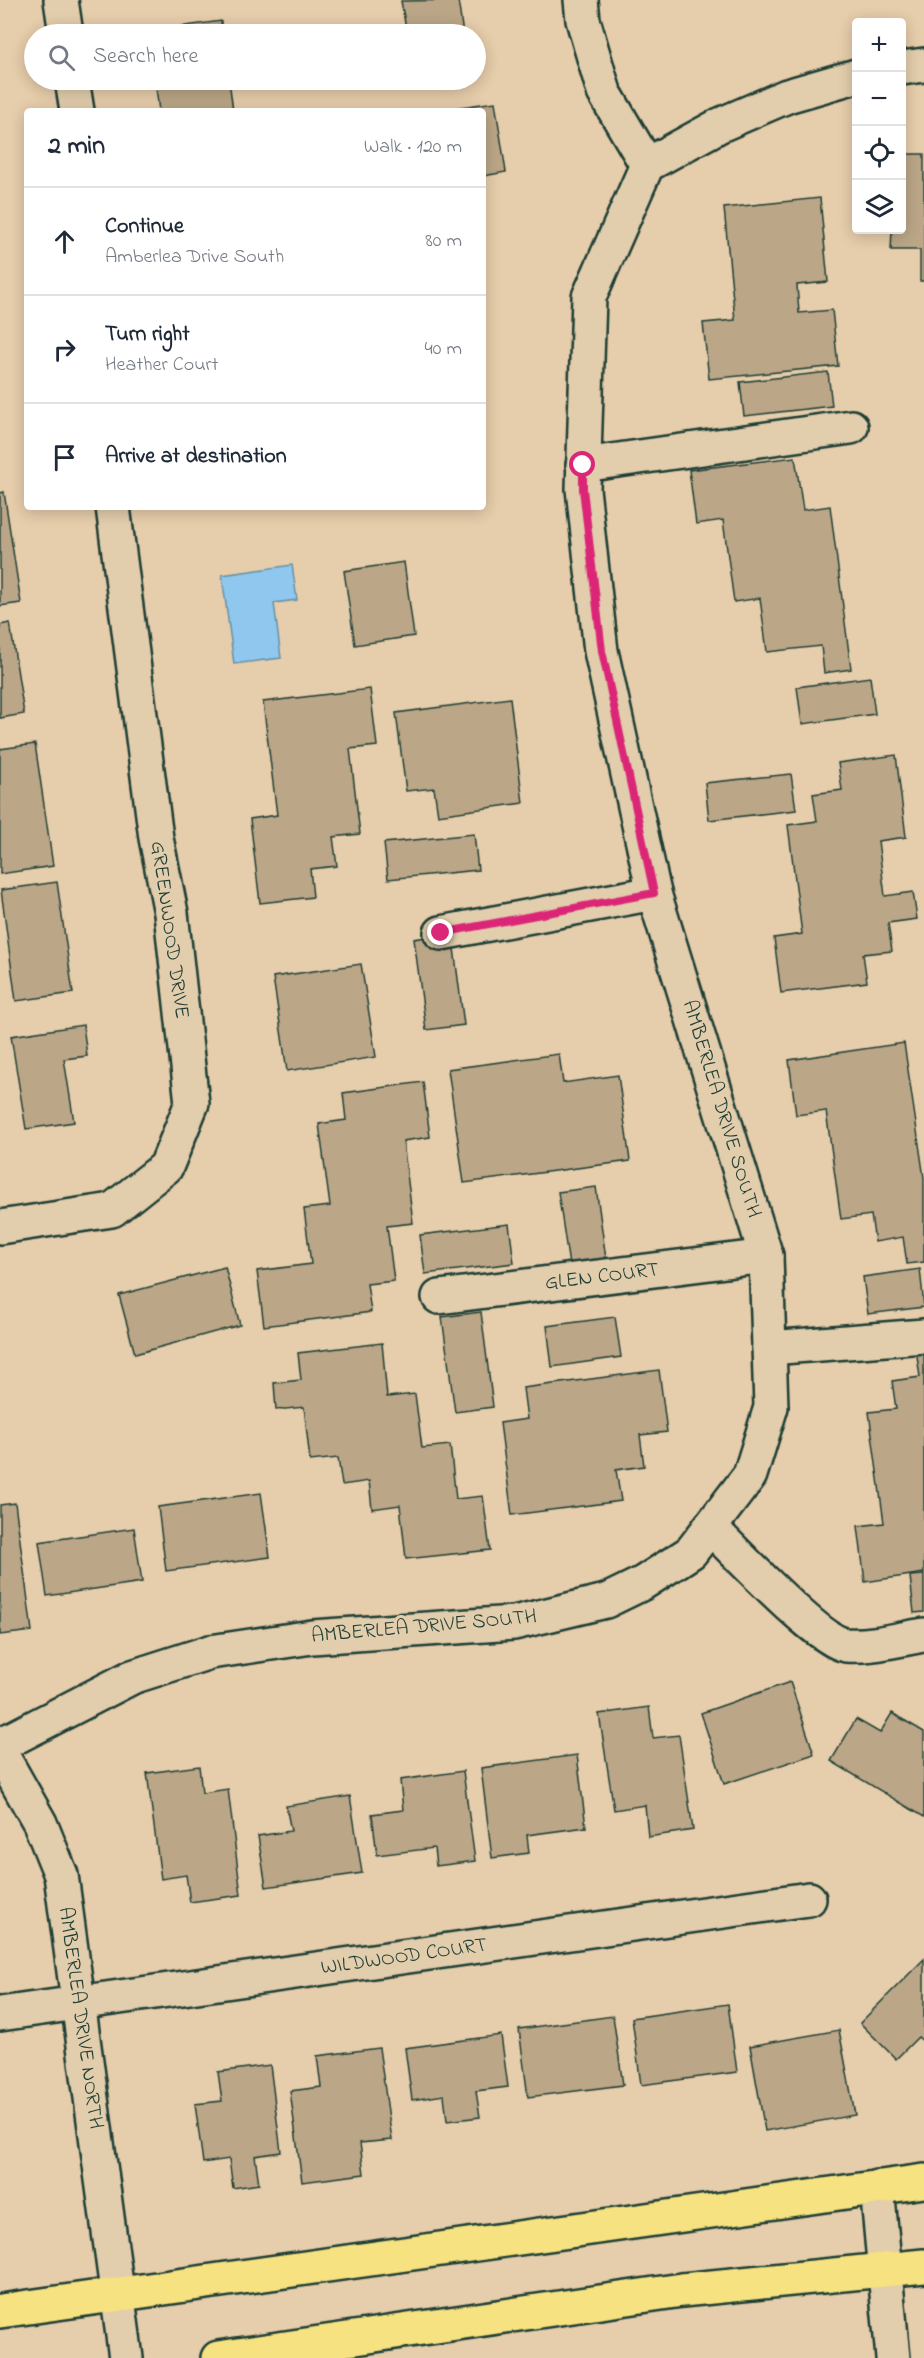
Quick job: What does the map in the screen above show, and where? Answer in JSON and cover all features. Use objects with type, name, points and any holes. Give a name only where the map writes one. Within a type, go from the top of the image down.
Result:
[{"type":"main road","points":[[0,2311],[924,2181]]},
{"type":"main road","points":[[218,2358],[682,2290],[924,2266]]},
{"type":"street","points":[[61,0],[65,24]]},
{"type":"street","points":[[581,0],[583,20],[604,92],[647,165],[730,120],[787,96],[852,77]]},
{"type":"street","points":[[906,67],[924,65]]},
{"type":"street","points":[[74,90],[77,108]]},
{"type":"street","name":"AMBERLEA DRIVE SOUTH","points":[[0,1745],[132,1677],[210,1652],[312,1637],[514,1623],[606,1601],[643,1583],[691,1552],[750,1475],[771,1407],[766,1256],[654,893],[602,651],[583,489],[589,297],[647,165]]},
{"type":"street","points":[[583,465],[851,427]]},
{"type":"street","name":"GREENWOOD DRIVE","points":[[0,1227],[112,1210],[166,1167],[192,1103],[171,913],[156,838],[113,510]]},
{"type":"street","points":[[441,933],[654,893]]},
{"type":"street","name":"GLEN COURT","points":[[439,1297],[766,1256]]},
{"type":"street","points":[[769,1348],[924,1336]]},
{"type":"street","points":[[710,1527],[830,1639],[844,1645],[924,1635]]},
{"type":"street","name":"AMBERLEA DRIVE NORTH","points":[[0,1752],[40,1823],[61,1875],[126,2358]]},
{"type":"street","name":"WILDWOOD COURT","points":[[0,2014],[808,1899]]},
{"type":"street","points":[[877,2187],[893,2358]]},
{"type":"water","points":[[292,565],[297,600],[274,603],[281,658],[234,664],[222,575]]},
{"type":"building","points":[[458,0],[462,24],[405,24],[401,1]]},
{"type":"building","points":[[221,21],[221,24],[199,24]]},
{"type":"building","points":[[156,90],[230,90],[233,108],[159,108]]},
{"type":"building","points":[[495,102],[506,172],[486,175],[486,108],[453,108]]},
{"type":"building","points":[[906,154],[924,154],[924,281],[920,281],[920,250],[891,250],[892,234],[906,234]]},
{"type":"building","points":[[820,198],[828,282],[797,285],[799,313],[832,310],[838,366],[709,379],[703,323],[735,320],[724,208]]},
{"type":"building","points":[[828,372],[832,406],[744,416],[740,382]]},
{"type":"building","points":[[795,457],[803,510],[830,506],[851,669],[824,673],[821,646],[767,652],[760,598],[734,602],[723,520],[696,524],[689,470]]},
{"type":"building","points":[[4,492],[21,603],[0,606],[0,493]]},
{"type":"building","points":[[404,562],[414,636],[355,645],[344,571]]},
{"type":"building","points":[[10,623],[24,714],[0,718],[0,625]]},
{"type":"building","points":[[870,677],[875,714],[802,724],[797,687]]},
{"type":"building","points":[[370,689],[377,746],[350,749],[360,834],[333,837],[337,866],[310,869],[313,897],[260,903],[250,819],[277,815],[263,702]]},
{"type":"building","points":[[510,698],[523,803],[438,815],[434,788],[406,791],[396,713]]},
{"type":"building","points":[[35,744],[53,866],[0,874],[0,749]]},
{"type":"building","points":[[896,755],[906,837],[878,841],[885,896],[913,892],[917,919],[888,923],[892,951],[863,954],[867,982],[781,993],[774,938],[802,934],[788,825],[817,821],[813,794],[842,790],[838,763]]},
{"type":"building","points":[[791,774],[796,810],[709,820],[705,783]]},
{"type":"building","points":[[474,834],[478,870],[388,879],[384,843]]},
{"type":"building","points":[[57,882],[73,993],[16,1001],[1,890]]},
{"type":"building","points":[[452,933],[464,1025],[426,1030],[414,939]]},
{"type":"building","points":[[361,964],[376,1057],[287,1071],[273,977]]},
{"type":"building","points":[[83,1025],[87,1056],[64,1059],[74,1122],[26,1129],[11,1036]]},
{"type":"building","points":[[904,1043],[924,1178],[924,1262],[907,1264],[903,1237],[875,1242],[871,1215],[841,1219],[826,1111],[796,1115],[789,1060]]},
{"type":"building","points":[[559,1054],[563,1083],[618,1075],[630,1161],[464,1183],[448,1069]]},
{"type":"building","points":[[423,1082],[430,1137],[403,1141],[413,1223],[387,1226],[394,1281],[367,1284],[371,1312],[264,1326],[257,1271],[311,1264],[304,1209],[330,1206],[319,1124],[346,1120],[343,1093]]},
{"type":"building","points":[[596,1187],[606,1259],[569,1265],[558,1192]]},
{"type":"building","points":[[509,1224],[514,1263],[425,1274],[420,1235]]},
{"type":"building","points":[[225,1267],[240,1325],[135,1354],[119,1295]]},
{"type":"building","points":[[920,1269],[924,1307],[868,1314],[863,1277]]},
{"type":"building","points":[[481,1312],[493,1407],[455,1412],[442,1317]]},
{"type":"building","points":[[615,1317],[621,1357],[552,1367],[547,1326]]},
{"type":"building","points":[[382,1343],[387,1397],[415,1394],[422,1448],[450,1445],[456,1499],[483,1496],[490,1550],[406,1559],[400,1505],[372,1509],[369,1481],[342,1485],[338,1458],[310,1461],[304,1407],[276,1410],[274,1383],[301,1380],[298,1353]]},
{"type":"building","points":[[924,1348],[924,1573],[865,1582],[858,1526],[884,1523],[869,1412],[896,1409],[892,1381],[920,1377],[916,1349]]},
{"type":"building","points":[[659,1370],[667,1432],[640,1435],[644,1466],[616,1470],[621,1501],[512,1515],[500,1423],[527,1419],[523,1388]]},
{"type":"building","points":[[261,1493],[270,1557],[166,1571],[158,1507]]},
{"type":"building","points":[[15,1503],[32,1631],[0,1635],[0,1505]]},
{"type":"building","points":[[134,1528],[142,1582],[47,1596],[39,1542]]},
{"type":"building","points":[[924,1575],[924,1612],[914,1613],[910,1576]]},
{"type":"building","points":[[790,1682],[814,1754],[724,1784],[701,1713]]},
{"type":"building","points":[[649,1707],[653,1738],[679,1735],[693,1830],[648,1837],[645,1805],[614,1810],[599,1714]]},
{"type":"building","points":[[892,1713],[924,1732],[924,1817],[831,1761],[856,1719],[880,1733]]},
{"type":"building","points":[[577,1755],[586,1827],[527,1835],[529,1853],[492,1858],[481,1768]]},
{"type":"building","points":[[199,1766],[202,1793],[228,1789],[241,1895],[190,1902],[186,1875],[161,1879],[147,1773]]},
{"type":"building","points":[[463,1771],[475,1861],[436,1866],[434,1848],[377,1855],[372,1814],[403,1810],[400,1780]]},
{"type":"building","points":[[350,1796],[362,1873],[266,1887],[258,1836],[291,1831],[286,1806]]},
{"type":"building","points":[[924,1959],[924,2042],[918,2037],[896,2059],[860,2023]]},
{"type":"building","points":[[728,2004],[737,2072],[641,2085],[632,2018]]},
{"type":"building","points":[[613,2016],[623,2085],[528,2097],[519,2029]]},
{"type":"building","points":[[839,2030],[855,2115],[765,2131],[750,2046]]},
{"type":"building","points":[[501,2035],[508,2087],[476,2091],[480,2117],[447,2121],[444,2095],[412,2100],[405,2048]]},
{"type":"building","points":[[379,2048],[392,2140],[360,2143],[364,2174],[302,2182],[290,2091],[321,2087],[317,2056]]},
{"type":"building","points":[[270,2065],[281,2152],[255,2156],[259,2184],[233,2188],[229,2159],[203,2163],[195,2104],[222,2101],[218,2072]]},
{"type":"route","points":[[441,933],[654,893],[602,651],[583,489],[583,465]]}]
